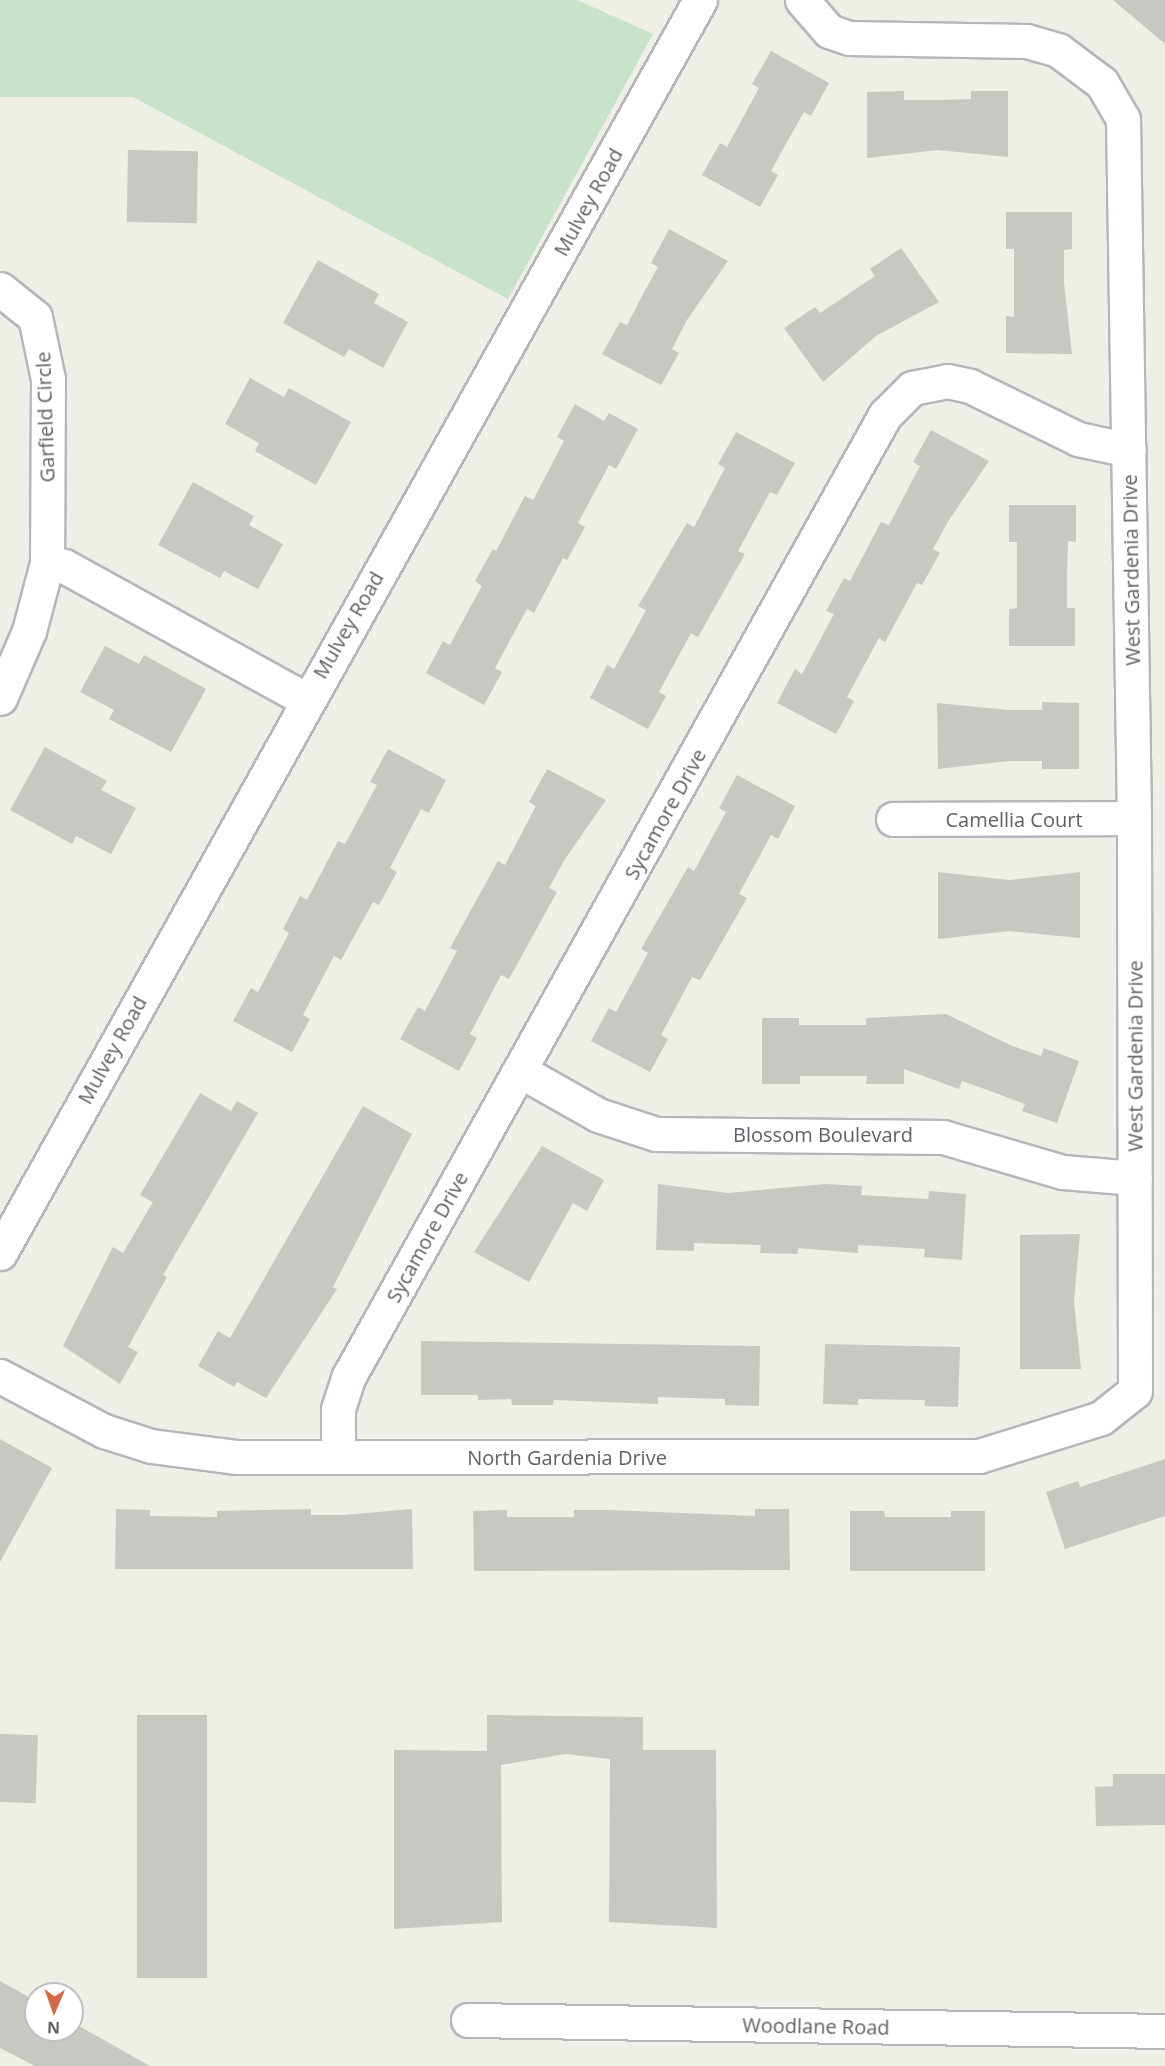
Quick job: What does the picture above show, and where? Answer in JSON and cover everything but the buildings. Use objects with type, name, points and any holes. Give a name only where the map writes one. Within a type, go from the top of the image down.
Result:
[{"type":"street","name":"Mulvey Road","points":[[0,1253],[305,699],[700,0]]},
{"type":"street","name":"West Gardenia Drive","points":[[802,0],[829,31],[849,38],[1026,41],[1084,64],[1102,83],[1123,119],[1126,141],[1134,818],[1135,1391]]},
{"type":"street","name":"Garfield Circle","points":[[0,289],[24,304],[42,336],[48,379],[47,563],[29,632],[0,698]]},
{"type":"street","name":"Sycamore Drive","points":[[338,1455],[338,1409],[349,1377],[871,439],[900,398],[925,383],[970,386],[1078,439],[1129,450]]},
{"type":"street","points":[[47,563],[64,566],[305,699]]},
{"type":"street","name":"Camellia Court","points":[[893,819],[1134,818]]},
{"type":"street","name":"Blossom Boulevard","points":[[520,1071],[598,1115],[656,1134],[943,1137],[1063,1172],[1135,1178]]},
{"type":"street","name":"North Gardenia Drive","points":[[0,1376],[104,1431],[151,1446],[237,1457],[338,1455],[979,1456],[1101,1418],[1135,1391]]},
{"type":"street","name":"Woodlane Road","points":[[468,2020],[1165,2031]]},
{"type":"green space","points":[[0,0],[577,0],[653,34],[508,299],[133,97],[0,97]]}]
